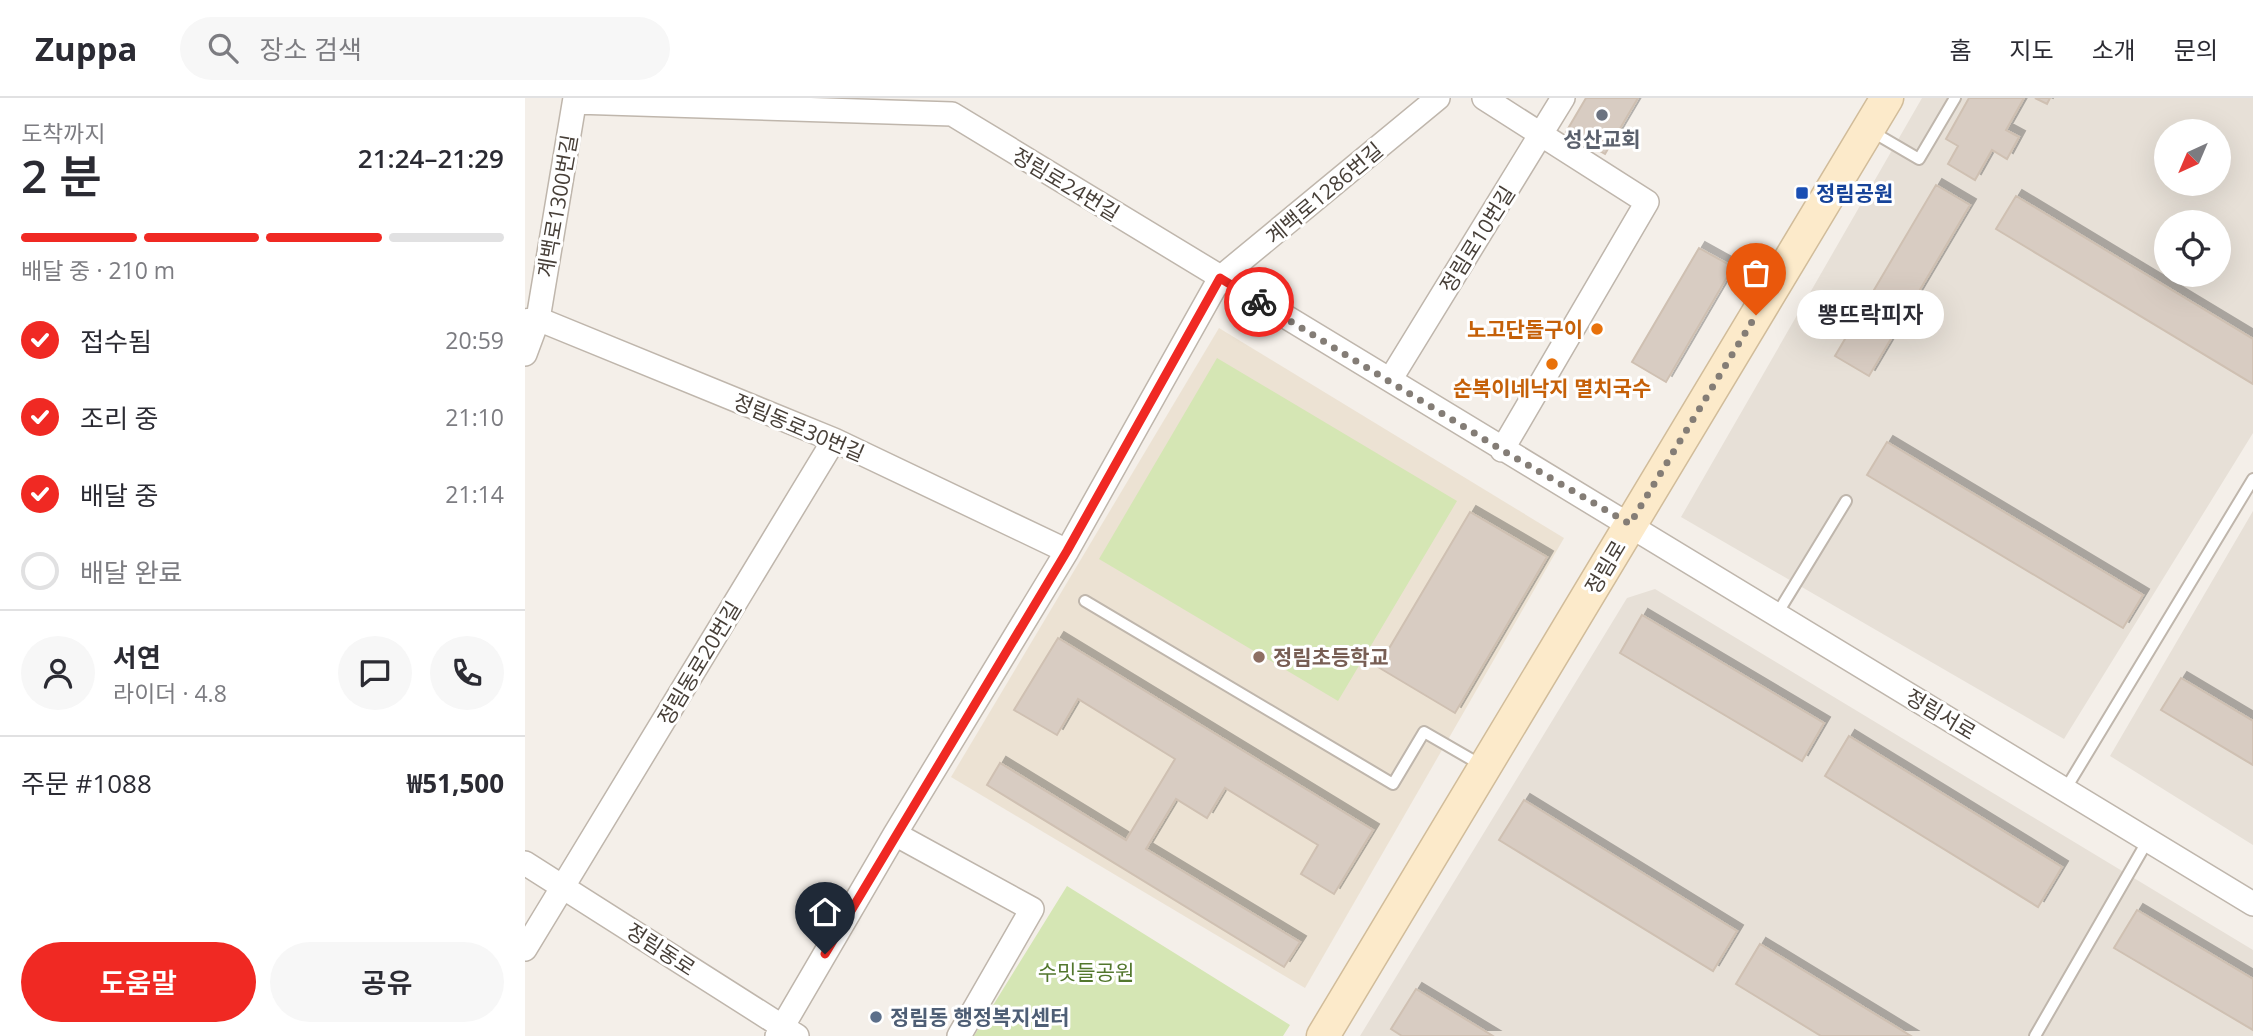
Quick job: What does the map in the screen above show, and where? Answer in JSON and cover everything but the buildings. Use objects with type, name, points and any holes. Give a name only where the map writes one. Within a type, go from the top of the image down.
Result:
[{"type":"main road","name":"정림로","points":[[1323,1036],[1887,98]]},
{"type":"street","name":"계백로1286번길","points":[[785,1033],[895,834],[1067,551],[1220,278],[1438,98]]},
{"type":"street","points":[[1484,98],[1647,202],[1502,450]]},
{"type":"street","name":"정림로10번길","points":[[1390,380],[1563,98]]},
{"type":"street","name":"정림로24번길","points":[[575,100],[955,106],[1220,278],[1502,450],[1630,524]]},
{"type":"street","name":"계백로1300번길","points":[[525,354],[575,100]]},
{"type":"street","name":"정림동로30번길","points":[[531,320],[834,440],[1067,551]]},
{"type":"street","name":"정림동로20번길","points":[[525,949],[834,440]]},
{"type":"street","name":"정림서로","points":[[1630,524],[2253,904]]},
{"type":"street","points":[[895,834],[1032,909],[959,1036]]},
{"type":"street","name":"정림동로","points":[[525,863],[785,1033]]},
{"type":"lane","points":[[1868,130],[1919,159],[1955,98]]},
{"type":"lane","points":[[2065,790],[2253,479]]},
{"type":"lane","points":[[1777,614],[1846,501]]},
{"type":"lane","points":[[1085,601],[1393,784],[1425,732],[1486,768]]},
{"type":"lane","points":[[2035,1036],[2148,840]]},
{"type":"shaded area","points":[[1922,98],[2253,98],[2253,433],[2064,739],[1681,517]]},
{"type":"shaded area","name":"정림초등학교","points":[[1219,328],[1564,538],[1305,988],[951,777]]},
{"type":"shaded area","points":[[2253,511],[2253,845],[2110,756]]},
{"type":"shaded area","points":[[1655,589],[2253,950],[2253,1036],[1360,1036],[1627,598]]},
{"type":"green space","points":[[1217,358],[1457,501],[1338,701],[1099,559]]},
{"type":"green space","name":"수밋들공원","points":[[1067,886],[1290,1025],[1283,1036],[974,1036]]},
{"type":"way so far","points":[[1259,302],[1502,450],[1630,524],[1756,315]]},
{"type":"place","name":"성산교회","points":[[1602,115]]},
{"type":"place","name":"정림공원","points":[[1802,193]]},
{"type":"place","name":"뽕뜨락피자","points":[[1756,315]]},
{"type":"place","name":"노고단돌구이","points":[[1597,329]]},
{"type":"place","name":"순복이네낙지 멸치국수","points":[[1552,364]]},
{"type":"place","name":"정림초등학교","points":[[1259,657]]},
{"type":"place","name":"정림동 행정복지센터","points":[[876,1017]]},
{"type":"route","points":[[825,954],[1067,551],[1220,278],[1259,302]]}]
